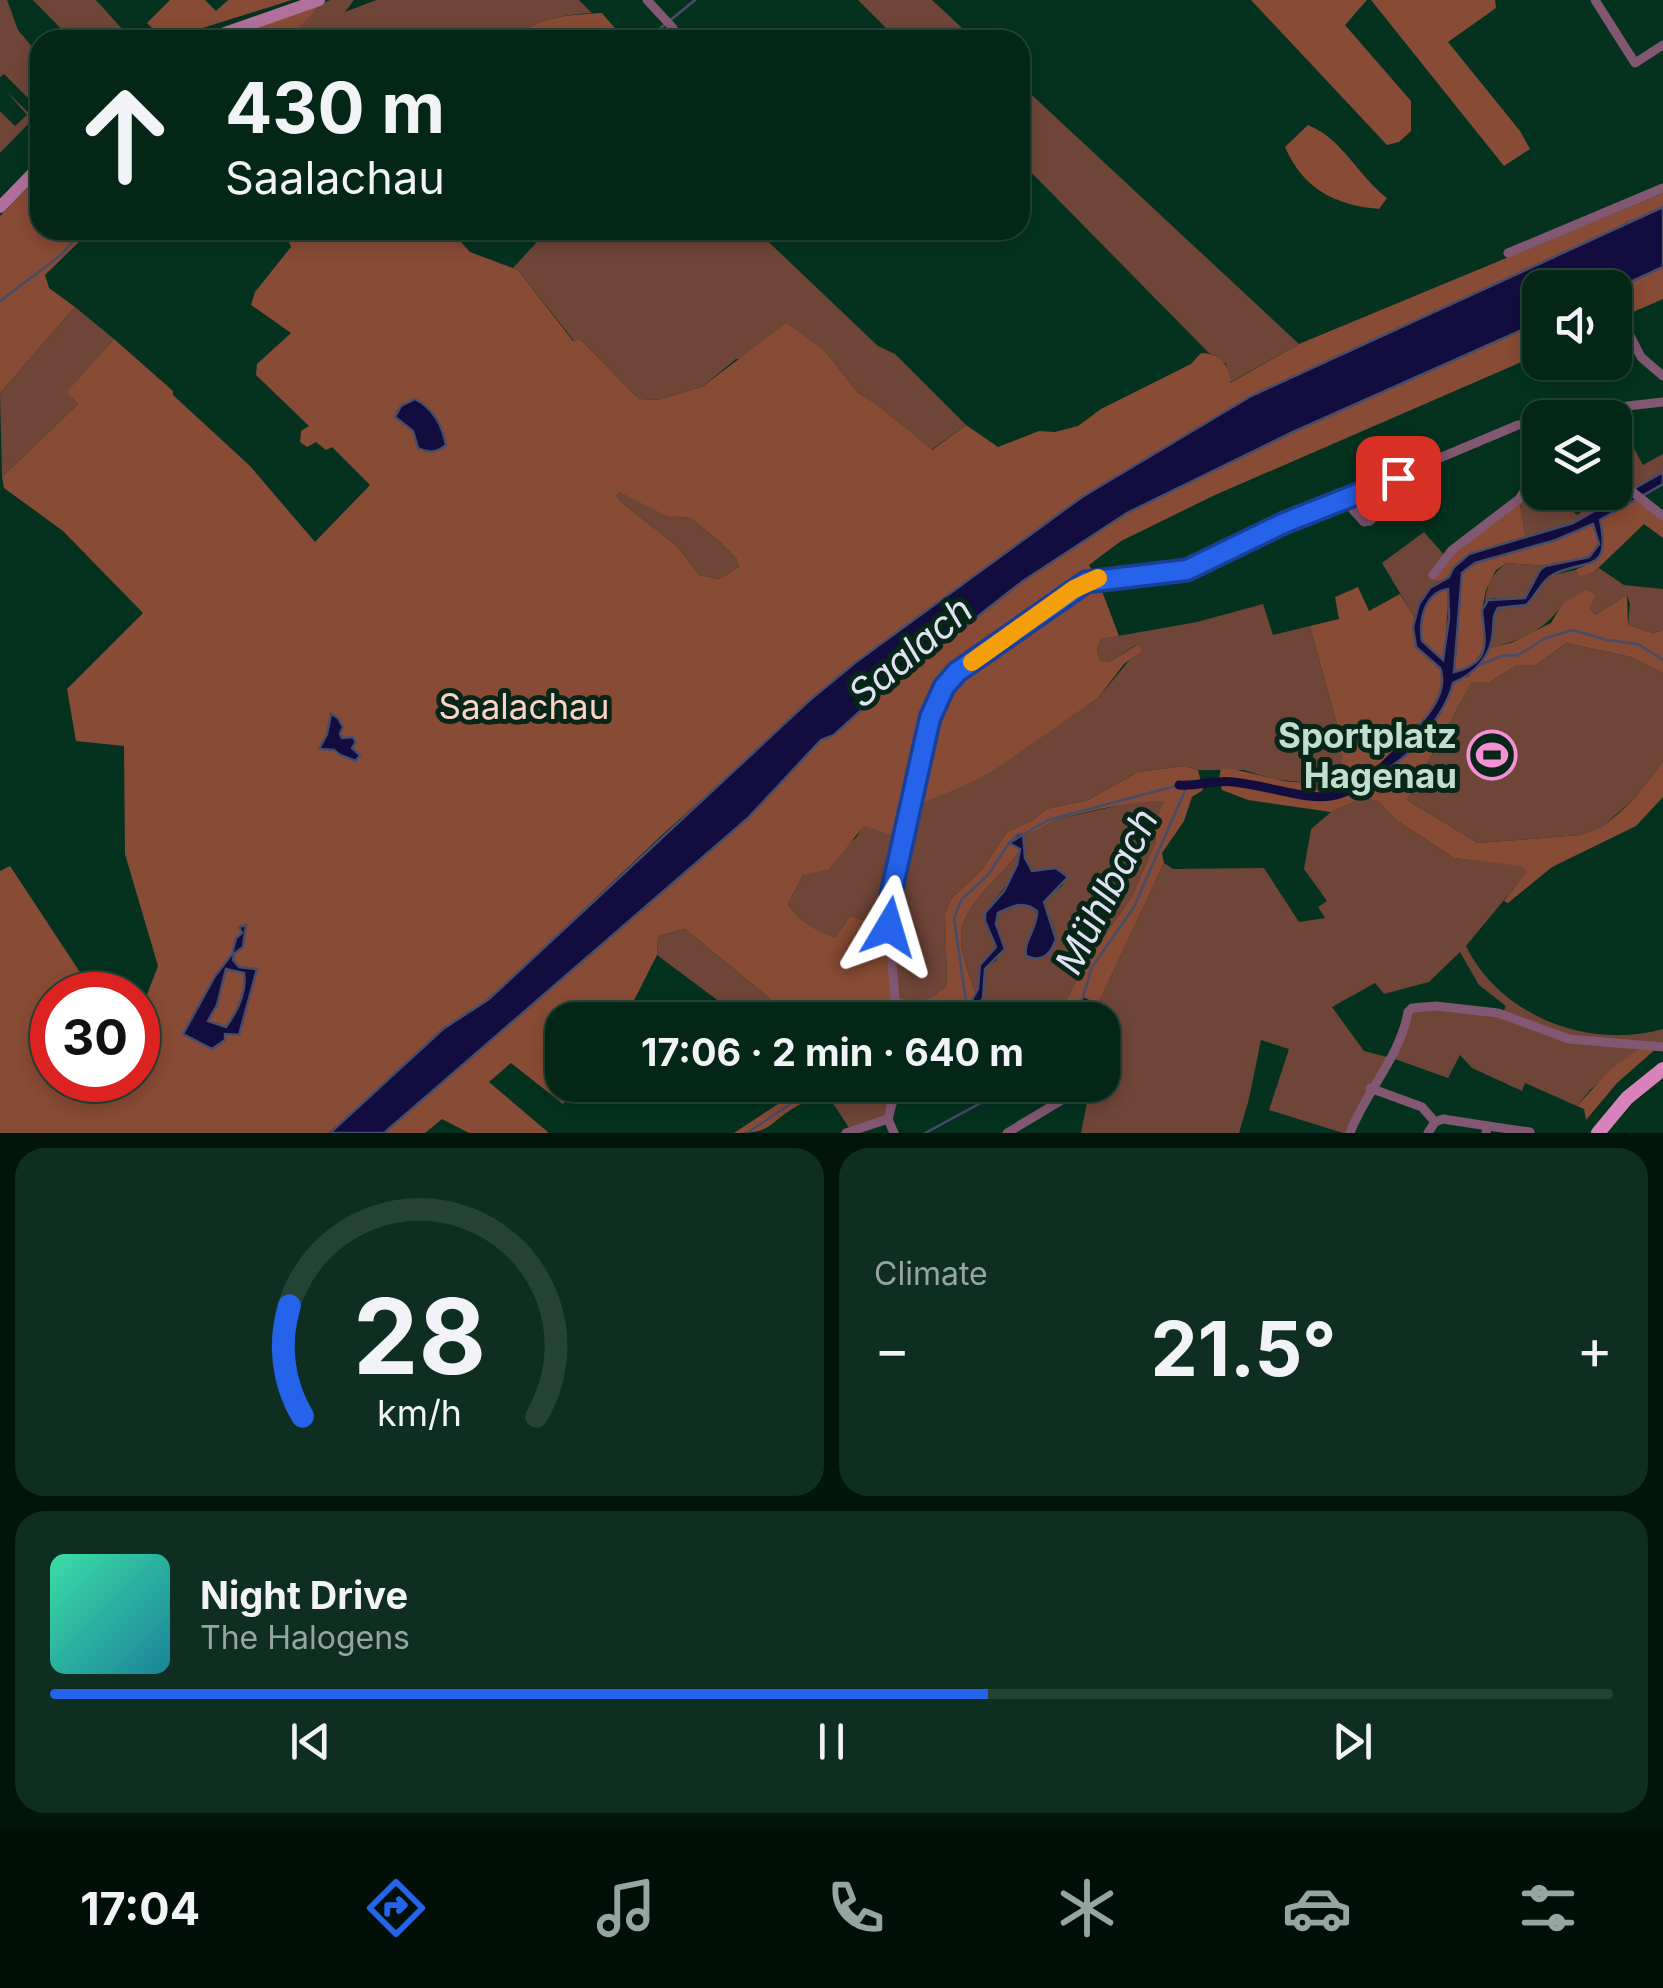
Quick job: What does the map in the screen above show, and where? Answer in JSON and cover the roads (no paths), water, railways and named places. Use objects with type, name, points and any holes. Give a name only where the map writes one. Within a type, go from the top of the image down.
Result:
[{"type":"main road","points":[[1598,1133],[1627,1098],[1663,1069]]},
{"type":"street","points":[[234,30],[319,0]]},
{"type":"street","points":[[648,0],[671,30]]},
{"type":"street","points":[[1595,0],[1635,63],[1663,44]]},
{"type":"street","points":[[0,207],[30,176]]},
{"type":"street","points":[[1508,253],[1663,188]]},
{"type":"street","points":[[1632,339],[1641,357],[1663,376]]},
{"type":"street","points":[[1632,405],[1663,402]]},
{"type":"street","points":[[896,1002],[889,907],[930,718],[944,687],[957,672],[1086,582],[1172,573],[1202,564],[1284,523],[1522,425]]},
{"type":"street","points":[[1348,498],[1358,516],[1364,522],[1370,521],[1398,494],[1398,478]]},
{"type":"street","points":[[1632,492],[1663,516]]},
{"type":"street","points":[[1434,575],[1452,550],[1522,495]]},
{"type":"street","points":[[1350,1133],[1370,1088],[1392,1058],[1412,1008],[1436,1006],[1498,1013],[1568,1039],[1663,1047]]},
{"type":"street","points":[[1370,1088],[1422,1108],[1435,1122]]},
{"type":"street","points":[[892,1102],[888,1120],[894,1133]]},
{"type":"street","points":[[1007,1133],[1059,1102]]},
{"type":"street","points":[[846,1133],[888,1120]]},
{"type":"street","points":[[1428,1133],[1435,1122],[1443,1120],[1487,1130],[1530,1132]]},
{"type":"water","points":[[1663,207],[1663,267],[1632,281],[1632,270],[1526,270]]},
{"type":"water","name":"Saalach","points":[[1522,272],[1522,330],[1293,432],[1127,513],[1023,581],[880,693],[834,735],[821,740],[748,818],[384,1133],[330,1133],[443,1029],[489,999],[811,699],[856,662],[1082,497],[1251,396]]},
{"type":"water","points":[[415,399],[439,424],[446,445],[440,450],[418,448],[413,431],[395,417],[401,406]]},
{"type":"water","points":[[1663,472],[1663,484],[1632,502],[1632,490]]},
{"type":"water","points":[[1596,510],[1618,510],[1600,520],[1602,549],[1593,562],[1552,575],[1526,605],[1498,608],[1485,657],[1468,675],[1453,683],[1428,731],[1388,768],[1388,758],[1426,717],[1440,693],[1440,668],[1416,647],[1413,627],[1419,604],[1430,588],[1449,577],[1469,554],[1573,523]],"holes":[[[1593,524],[1599,544],[1589,557],[1545,566],[1525,598],[1488,600],[1482,610],[1485,640],[1481,656],[1467,668],[1454,672],[1462,573],[1475,563],[1556,540]],[[1448,589],[1449,618],[1443,660],[1422,641],[1421,625],[1428,602]]]},
{"type":"water","points":[[331,714],[343,727],[342,738],[353,737],[356,742],[352,748],[360,755],[356,761],[334,750],[319,749]]},
{"type":"water","points":[[1023,834],[1025,858],[1032,871],[1056,868],[1068,877],[1044,902],[1056,939],[1046,956],[1026,956],[1037,911],[1022,905],[998,913],[996,924],[1005,949],[985,969],[983,998],[971,1002],[978,989],[980,965],[996,947],[985,913],[1004,891],[1017,865],[1020,849],[1009,843]]},
{"type":"water","points":[[246,925],[243,947],[233,960],[239,967],[257,969],[239,1035],[225,1034],[225,1040],[212,1049],[183,1034],[215,976],[232,954],[236,938],[242,933],[239,927]],"holes":[[[226,969],[244,973],[240,1002],[226,1027],[208,1021],[217,1005]]]},
{"type":"waterway","points":[[658,30],[695,0]]},
{"type":"waterway","points":[[0,301],[61,255],[74,240]]},
{"type":"waterway","points":[[1480,665],[1501,656],[1518,655],[1546,638],[1573,630],[1638,644],[1663,660]]},
{"type":"waterway","points":[[1179,785],[1227,781],[1301,795],[1336,795],[1372,776],[1394,756]]},
{"type":"waterway","points":[[966,1002],[954,918],[962,899],[988,875],[1009,843],[1048,820],[1179,785]]},
{"type":"waterway","name":"Mühlbach","points":[[1080,1002],[1092,967],[1134,907],[1187,786]]},
{"type":"waterway","points":[[747,1133],[793,1102]]},
{"type":"waterway","name":"Mühlbach","points":[[925,1133],[982,1102]]},
{"type":"place","name":"Sportplatz Hagenau","points":[[1492,755]]},
{"type":"park label","name":"Saalachau","points":[[524,706]]}]
